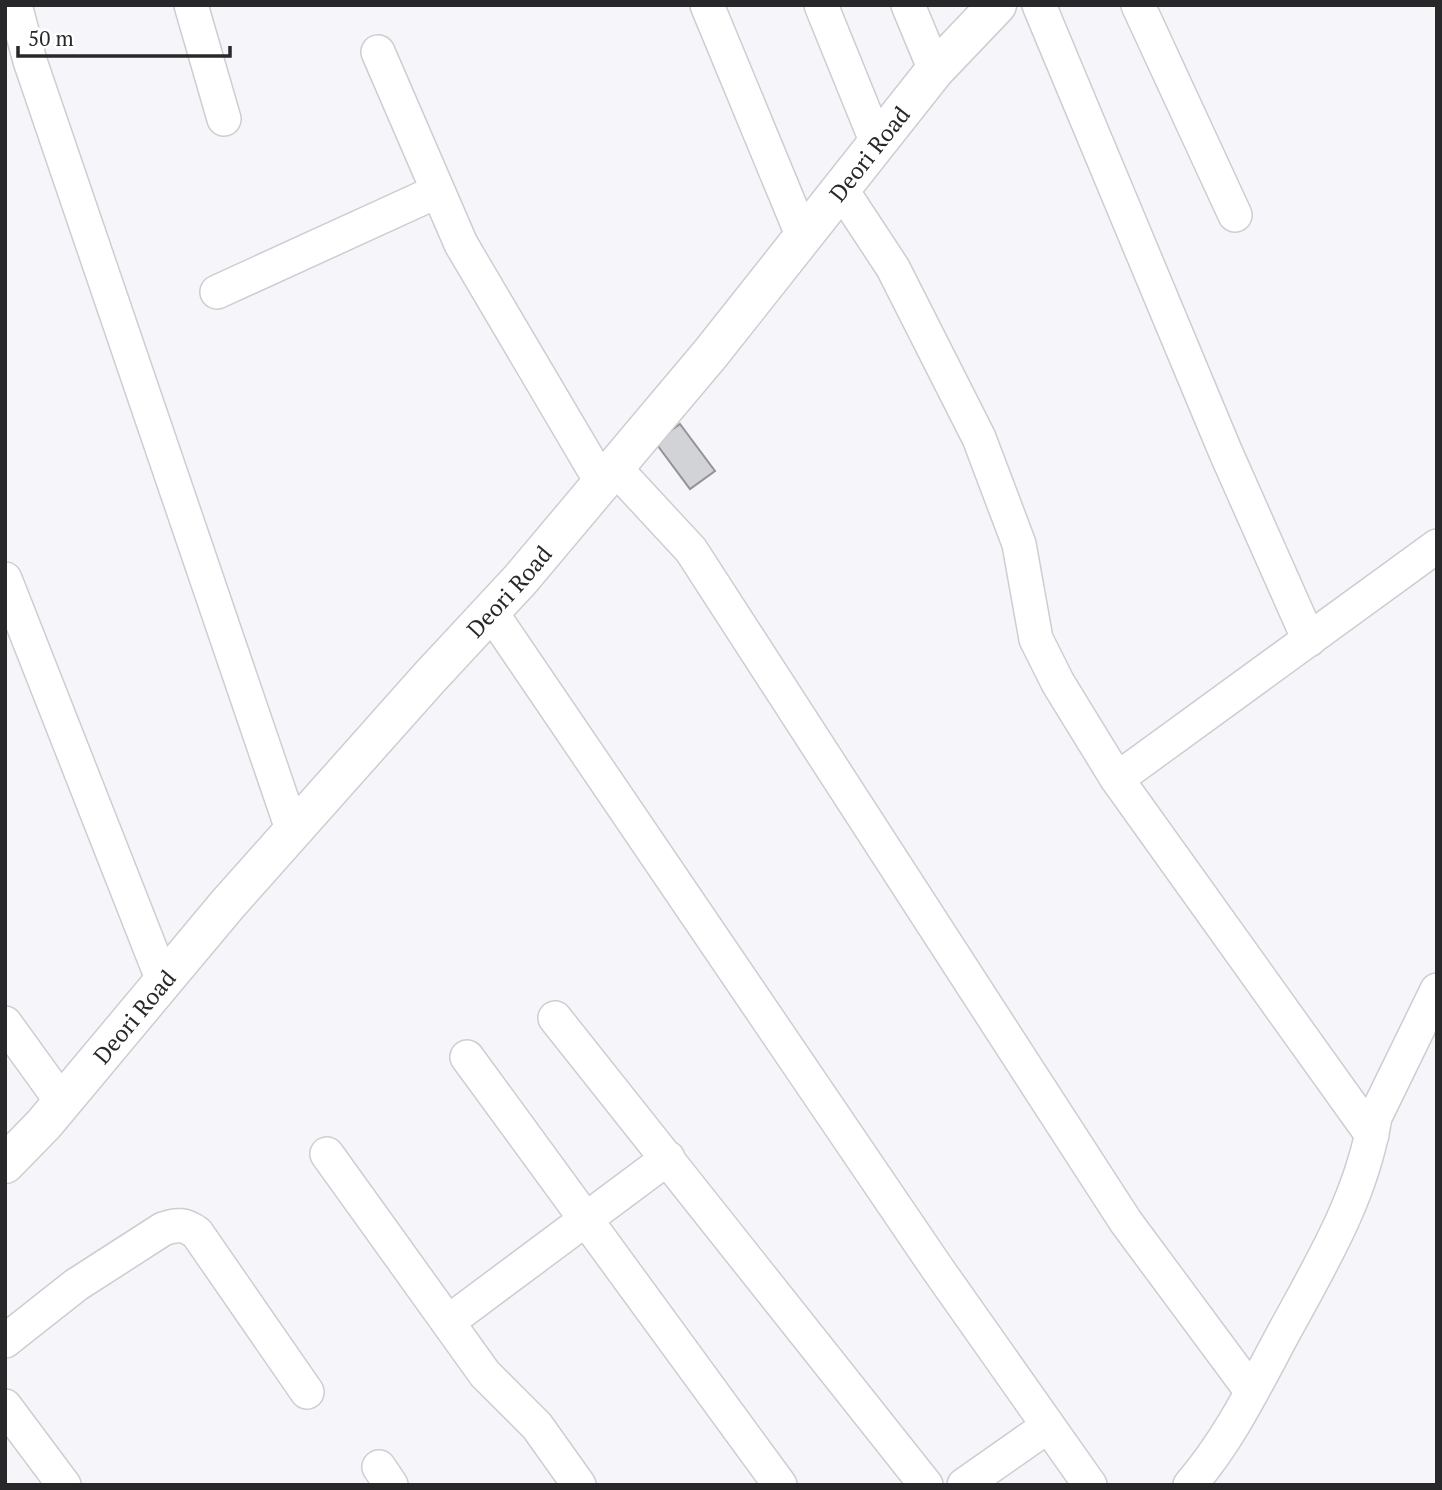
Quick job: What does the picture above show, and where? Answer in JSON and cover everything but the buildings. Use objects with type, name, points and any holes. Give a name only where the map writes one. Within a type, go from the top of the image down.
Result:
[{"type":"street","points":[[15,5],[30,61],[293,832]]},
{"type":"street","points":[[191,5],[224,118]]},
{"type":"street","points":[[707,5],[803,237]]},
{"type":"street","points":[[821,5],[877,144]]},
{"type":"street","points":[[908,5],[935,70]]},
{"type":"street","name":"Deori Road","points":[[5,1164],[62,1102],[293,832],[491,612],[711,353],[935,70],[997,5]]},
{"type":"street","points":[[1039,5],[1226,453],[1309,639]]},
{"type":"street","points":[[1138,5],[1235,215]]},
{"type":"street","points":[[378,52],[461,244],[608,475],[691,550],[1126,1222],[1252,1392]]},
{"type":"street","points":[[841,189],[893,268],[979,438],[1019,544],[1036,639],[1058,683],[1117,779],[1373,1135]]},
{"type":"street","points":[[217,292],[438,191]]},
{"type":"street","points":[[1117,779],[1437,546]]},
{"type":"street","points":[[5,579],[163,982]]},
{"type":"street","points":[[491,612],[937,1268],[1090,1485]]},
{"type":"street","points":[[1190,1485],[1210,1461],[1252,1392],[1345,1219],[1373,1135],[1375,1117],[1437,990]]},
{"type":"street","points":[[555,1018],[926,1485]]},
{"type":"street","points":[[5,1023],[62,1102]]},
{"type":"street","points":[[467,1057],[780,1485]]},
{"type":"street","points":[[327,1154],[485,1374],[537,1426],[579,1485]]},
{"type":"street","points":[[448,1322],[668,1158]]},
{"type":"street","points":[[5,1341],[76,1285],[163,1229],[175,1224],[188,1226],[197,1233],[307,1392]]},
{"type":"street","points":[[5,1406],[64,1485]]},
{"type":"street","points":[[964,1485],[1048,1426]]}]
